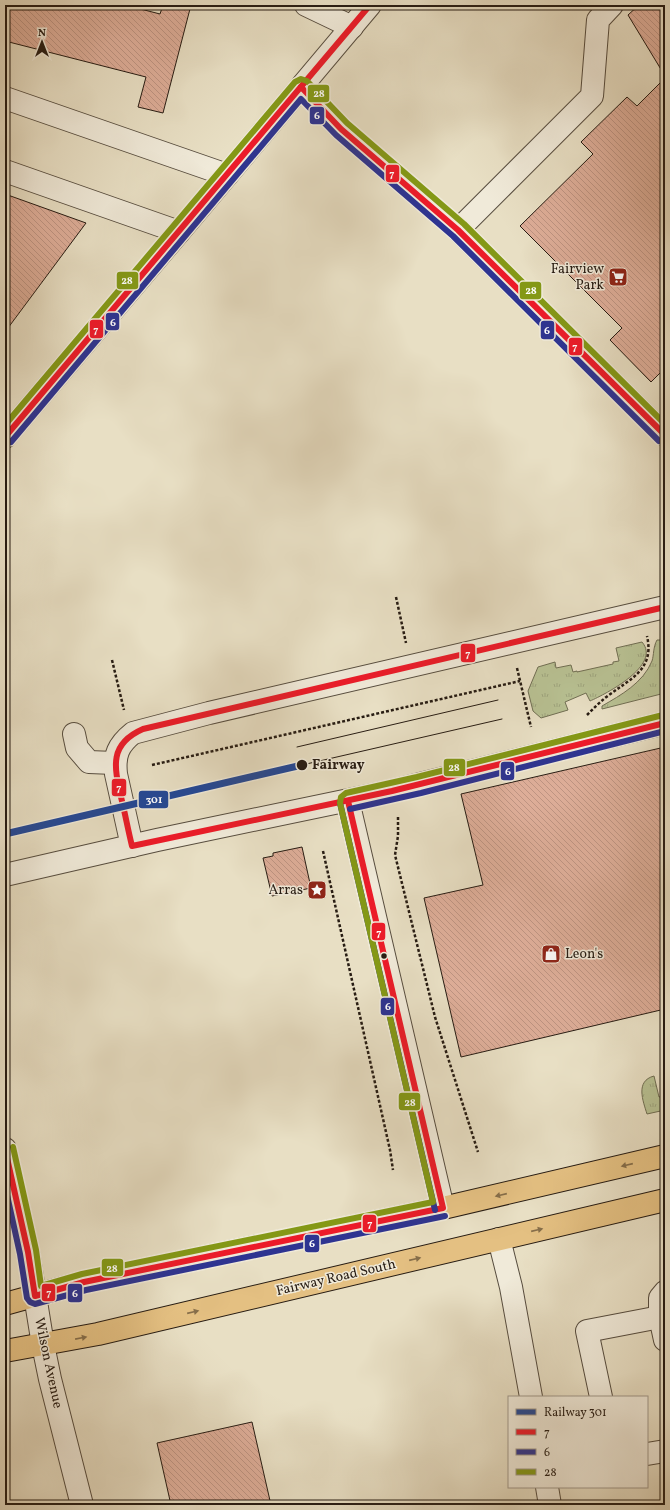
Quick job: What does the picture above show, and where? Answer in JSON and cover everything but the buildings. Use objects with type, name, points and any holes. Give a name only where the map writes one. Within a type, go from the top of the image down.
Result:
[{"type":"main road","points":[[5,1304],[84,1282],[443,1208],[665,1156]]},
{"type":"main road","name":"Fairway Road South","points":[[5,1351],[43,1345],[134,1326],[665,1200]]},
{"type":"street","points":[[306,5],[352,26]]},
{"type":"street","points":[[5,437],[180,232],[370,5]]},
{"type":"street","points":[[458,230],[592,96],[598,20],[612,5]]},
{"type":"street","points":[[301,87],[340,129],[458,230],[665,435]]},
{"type":"street","points":[[5,98],[228,175]]},
{"type":"street","points":[[5,171],[180,232]]},
{"type":"street","points":[[132,846],[114,763],[118,750],[125,740],[134,733],[143,729],[665,607]]},
{"type":"street","points":[[5,875],[132,846],[419,785],[665,723]]},
{"type":"street","points":[[74,734],[77,748],[89,762],[114,763]]},
{"type":"street","points":[[348,801],[443,1208]]},
{"type":"street","name":"Wilson Avenue","points":[[5,1149],[28,1252],[51,1386],[82,1505]]},
{"type":"street","points":[[499,1239],[511,1287],[531,1396]]},
{"type":"street","points":[[665,1292],[660,1298],[660,1317],[665,1340]]},
{"type":"street","points":[[601,1396],[587,1331],[660,1317]]},
{"type":"street","points":[[648,1454],[665,1451]]},
{"type":"street","points":[[547,1488],[550,1505]]},
{"type":"path","points":[[396,596],[406,645]]},
{"type":"path","points":[[587,715],[604,699],[638,674],[645,665],[649,654],[649,645],[646,632]]},
{"type":"path","points":[[112,660],[124,711]]},
{"type":"path","points":[[517,665],[531,727]]},
{"type":"path","points":[[152,765],[520,681]]},
{"type":"path","points":[[398,817],[398,836],[395,855],[435,1016],[478,1152]]},
{"type":"path","points":[[323,851],[390,1150],[393,1170]]},
{"type":"green space","points":[[657,640],[665,640],[665,693],[602,709],[602,706],[631,688],[643,676],[652,661]]},
{"type":"green space","points":[[642,642],[646,651],[645,660],[639,669],[630,678],[608,692],[590,701],[586,693],[565,702],[568,710],[541,718],[533,711],[528,691],[538,667],[555,662],[556,668],[571,665],[573,672],[577,672],[613,664],[613,662],[619,661],[616,648]]},
{"type":"green space","points":[[654,1076],[659,1097],[665,1096],[665,1110],[647,1114],[642,1098],[642,1087],[644,1082]]},
{"type":"tram line","points":[[297,747],[498,700]]},
{"type":"tram line","points":[[302,765],[502,719]]},
{"type":"rail line","name":"301","points":[[5,834],[302,765]]},
{"type":"transit line","name":"7","points":[[5,437],[370,5]]},
{"type":"transit line","name":"28","points":[[5,425],[295,82],[301,79],[307,81],[347,123],[464,224],[665,424]]},
{"type":"transit line","name":"7","points":[[301,87],[341,129],[458,230],[665,435]]},
{"type":"transit line","name":"6","points":[[11,442],[301,99],[336,135],[453,236],[659,441]]},
{"type":"transit line","name":"7","points":[[665,607],[143,729],[132,735],[124,742],[119,749],[116,766],[132,846],[392,791],[665,723]]},
{"type":"transit line","name":"28","points":[[13,1147],[36,1250],[41,1286],[82,1274],[433,1202],[340,803],[341,797],[346,793],[417,777],[663,715]]},
{"type":"transit line","name":"6","points":[[350,809],[421,793],[665,731]]},
{"type":"transit line","name":"7","points":[[5,1149],[28,1252],[35,1296],[84,1282],[443,1208],[348,801]]},
{"type":"transit line","name":"6","points":[[340,803],[435,1210]]},
{"type":"transit line","name":"6","points":[[5,1186],[20,1254],[27,1298],[30,1302],[35,1304],[86,1290],[445,1216]]},
{"type":"place","name":"Fairview Park","points":[[618,277]]},
{"type":"place","name":"Fairway","points":[[302,765]]},
{"type":"place","name":"Arras","points":[[317,890]]},
{"type":"place","name":"Leon's","points":[[551,954]]}]
